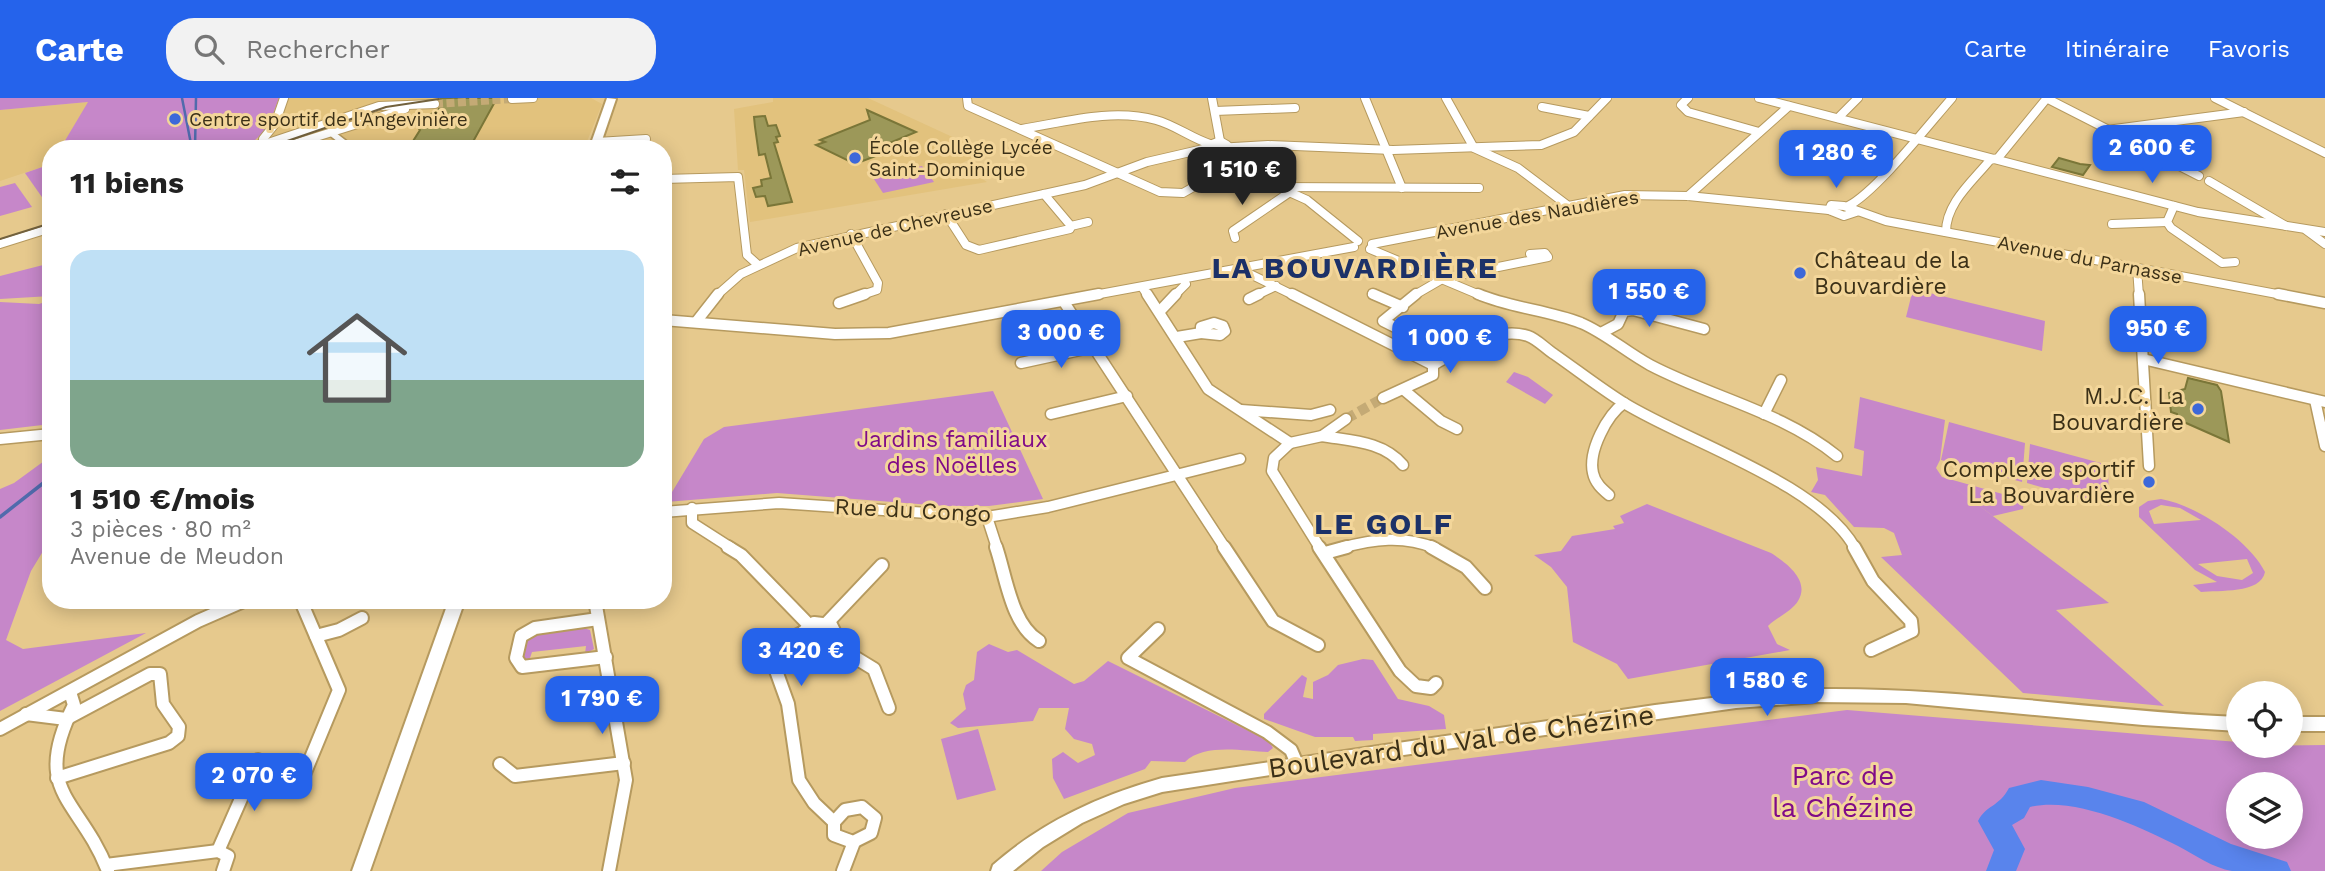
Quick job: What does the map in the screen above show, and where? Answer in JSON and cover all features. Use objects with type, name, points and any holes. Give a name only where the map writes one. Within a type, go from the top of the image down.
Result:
[{"type":"street","points":[[264,140],[275,124],[284,98]]},
{"type":"street","points":[[513,99],[533,98]]},
{"type":"street","points":[[598,140],[615,99],[599,98]]},
{"type":"street","points":[[967,98],[971,109],[1168,193],[1183,193],[1204,181]]},
{"type":"street","points":[[1212,98],[1224,145],[1276,187],[1297,191],[1479,188]]},
{"type":"street","points":[[1365,98],[1402,188]]},
{"type":"street","points":[[1446,98],[1474,148],[1518,168],[1567,205]]},
{"type":"street","name":"Avenue de Chevreuse","points":[[696,322],[725,287],[757,264],[797,248],[851,234],[1044,194],[1211,145],[1385,149],[1474,148],[1553,143],[1574,132],[1607,98]]},
{"type":"street","points":[[1688,98],[1681,104],[1686,111],[1759,132]]},
{"type":"street","points":[[1838,118],[1858,98]]},
{"type":"street","points":[[1848,206],[1856,202],[1892,166],[1952,98]]},
{"type":"street","points":[[1945,232],[1948,211],[1994,159],[1998,158],[2047,98],[2199,176]]},
{"type":"street","points":[[2215,98],[2325,153]]},
{"type":"street","points":[[1764,99],[2174,206],[2288,228],[2325,232]]},
{"type":"street","points":[[277,140],[372,107],[435,104],[381,114],[306,140]]},
{"type":"street","points":[[1688,196],[1789,106]]},
{"type":"street","points":[[1542,107],[1589,116]]},
{"type":"street","points":[[1215,111],[1295,108]]},
{"type":"street","points":[[2107,130],[2244,112]]},
{"type":"street","points":[[1022,129],[1097,118],[1137,117],[1167,124],[1211,145]]},
{"type":"street","points":[[330,132],[340,140]]},
{"type":"street","points":[[672,179],[738,177],[747,255],[757,264]]},
{"type":"street","points":[[2209,181],[2288,228]]},
{"type":"street","points":[[1276,187],[1297,191],[1356,244]]},
{"type":"street","points":[[1235,238],[1233,231],[1297,191]]},
{"type":"street","points":[[1044,194],[1071,226]]},
{"type":"street","name":"Avenue des Naudières","points":[[1371,246],[1625,195],[1688,196],[1829,210],[1842,216],[1856,212]]},
{"type":"street","points":[[1829,210],[1833,204],[1848,206],[1856,212]]},
{"type":"street","points":[[2167,222],[2174,206]]},
{"type":"street","name":"Avenue du Parnasse","points":[[1856,212],[1945,232],[2325,303]]},
{"type":"street","points":[[946,214],[968,247],[979,250],[1063,232],[1071,226],[1088,222]]},
{"type":"street","points":[[2112,224],[2167,222]]},
{"type":"street","points":[[2167,222],[2171,228],[2222,263],[2235,262]]},
{"type":"street","points":[[0,237],[42,224]]},
{"type":"street","points":[[2306,230],[2325,244]]},
{"type":"street","points":[[0,244],[42,231]]},
{"type":"street","points":[[839,303],[877,290],[878,283],[851,234]]},
{"type":"street","points":[[672,321],[864,335],[1064,302],[1356,244],[1371,246],[1499,303],[1566,316],[1601,333],[1660,371],[1764,414],[1821,443],[1837,456]]},
{"type":"street","points":[[1397,328],[1383,321],[1403,307],[1404,301],[1441,279],[1534,259]]},
{"type":"street","points":[[1245,268],[1324,309],[1338,320],[1433,365]]},
{"type":"street","points":[[2137,268],[2149,466]]},
{"type":"street","points":[[1164,307],[1184,287],[1183,279]]},
{"type":"street","points":[[1249,299],[1276,286]]},
{"type":"street","points":[[1142,287],[1151,299],[1164,307],[1177,337],[1208,389],[1290,443]]},
{"type":"street","points":[[1372,294],[1403,307]]},
{"type":"street","points":[[1064,302],[1273,621],[1318,645]]},
{"type":"street","points":[[1601,333],[1618,324],[1624,311],[1633,310],[1704,329]]},
{"type":"street","points":[[1177,337],[1201,333]]},
{"type":"street","points":[[1433,365],[1494,336],[1515,333],[1536,340],[1624,403],[1766,476],[1830,516],[1850,539],[1873,581],[1913,626],[1907,635],[1871,650]]},
{"type":"street","points":[[1021,363],[1094,347]]},
{"type":"street","points":[[2143,359],[2320,401],[2325,445]]},
{"type":"street","points":[[1383,398],[1433,375],[1433,365]]},
{"type":"street","points":[[1764,414],[1781,380]]},
{"type":"street","points":[[1404,390],[1441,421],[1457,429]]},
{"type":"street","points":[[1051,414],[1127,396]]},
{"type":"street","points":[[1609,495],[1599,489],[1590,460],[1591,451],[1617,408],[1624,403]]},
{"type":"street","points":[[1238,410],[1311,415],[1330,410]]},
{"type":"street","points":[[1346,419],[1322,436],[1290,443],[1272,460],[1271,472],[1409,682],[1419,687],[1431,688],[1436,684]]},
{"type":"street","points":[[0,439],[42,435]]},
{"type":"street","points":[[1322,436],[1373,446],[1398,458],[1403,465]]},
{"type":"street","name":"Rue du Congo","points":[[672,511],[779,503],[987,517],[1048,507],[1240,459]]},
{"type":"street","points":[[692,508],[692,523],[741,555],[805,629]]},
{"type":"street","points":[[987,517],[1020,621],[1029,635],[1039,641]]},
{"type":"street","points":[[1325,553],[1381,539],[1403,540],[1448,554],[1474,572],[1485,588]]},
{"type":"street","points":[[834,822],[825,816],[799,780],[785,692],[775,676],[772,650],[783,640],[805,629],[827,623],[882,565]]},
{"type":"street","points":[[0,729],[198,621],[225,609]]},
{"type":"street","points":[[301,782],[339,690],[304,609]]},
{"type":"street","points":[[361,871],[454,609]]},
{"type":"street","points":[[596,609],[626,780],[609,871]]},
{"type":"street","points":[[316,636],[339,630],[362,618]]},
{"type":"street","points":[[598,619],[535,628],[521,636],[516,658],[522,667],[606,657]]},
{"type":"street","points":[[827,623],[834,631],[828,641]]},
{"type":"street","points":[[805,629],[802,640],[808,645],[828,641],[872,664],[881,679],[888,708]]},
{"type":"street","points":[[1158,629],[1128,658],[1268,732],[1291,750],[1297,764]]},
{"type":"street","points":[[26,714],[66,719],[150,674],[160,674],[163,704],[180,727],[178,736],[169,743],[57,778]]},
{"type":"street","points":[[69,692],[74,705],[52,752],[57,778],[107,868],[218,851],[228,856],[223,871]]},
{"type":"street","name":"Boulevard du Val de Chézine","points":[[1000,871],[1058,827],[1097,806],[1162,785],[1694,707],[1822,695],[1933,697],[2136,720],[2226,724]]},
{"type":"street","points":[[2303,724],[2325,724]]},
{"type":"street","points":[[218,851],[258,760]]},
{"type":"street","points":[[500,764],[516,776],[624,763]]},
{"type":"street","points":[[855,807],[868,809],[876,822],[871,833],[853,842],[840,840],[834,835],[834,822],[840,814],[855,807]]},
{"type":"street","points":[[843,871],[848,864],[853,842]]},
{"type":"shaded area","points":[[279,98],[591,98],[602,104],[588,140],[256,140],[269,125]]},
{"type":"shaded area","name":"École Collège Lycée Saint-Dominique","points":[[773,98],[868,98],[985,152],[960,164],[987,182],[750,222],[744,170],[738,170],[734,109],[773,102]]},
{"type":"shaded area","points":[[89,102],[66,140],[42,140],[42,167],[0,181],[0,110]]},
{"type":"green space","name":"Centre sportif de l'Angevinière","points":[[0,98],[279,98],[261,135],[255,140],[65,140],[88,102],[0,110]]},
{"type":"green space","points":[[922,166],[934,182],[883,193],[872,176]]},
{"type":"green space","points":[[42,167],[42,197],[25,173]]},
{"type":"green space","points":[[15,183],[32,207],[0,216],[0,187]]},
{"type":"green space","points":[[42,265],[42,297],[0,299],[0,276]]},
{"type":"green space","points":[[1913,289],[2045,321],[2042,351],[1906,317]]},
{"type":"green space","points":[[0,302],[42,303],[42,425],[0,430]]},
{"type":"green space","points":[[1514,372],[1528,377],[1553,395],[1545,404],[1506,382]]},
{"type":"green space","name":"Jardins familiaux des Noëlles","points":[[993,391],[1043,499],[989,506],[944,506],[777,493],[672,502],[672,492],[704,439],[724,427]]},
{"type":"green space","points":[[1860,397],[1945,420],[1940,460],[1936,468],[1942,477],[2024,500],[2023,509],[1993,516],[1942,478],[2109,603],[2056,610],[2164,706],[2023,693],[1881,557],[1902,555],[1894,533],[1884,528],[1854,527],[1825,495],[1811,492],[1818,480],[1816,467],[1862,476],[1864,451],[1854,448]]},
{"type":"green space","points":[[1949,422],[2025,443],[2022,482],[1941,460]]},
{"type":"green space","points":[[2030,444],[2108,465],[2109,506],[2027,483]]},
{"type":"green space","points":[[42,463],[42,553],[31,571],[6,640],[23,649],[146,633],[0,711],[0,489],[14,483]]},
{"type":"green space","points":[[2161,499],[2190,508],[2220,526],[2234,536],[2257,560],[2265,572],[2262,579],[2247,587],[2201,592],[2193,585],[2217,582],[2195,570],[2139,517],[2139,507],[2148,501]],"holes":[[[2161,505],[2180,508],[2201,520],[2154,524],[2149,511]],[[2247,559],[2253,573],[2242,580],[2217,576],[2198,564]]]},
{"type":"green space","points":[[1647,504],[1771,553],[1795,573],[1801,586],[1798,601],[1768,626],[1777,644],[1790,650],[1628,679],[1617,664],[1573,642],[1567,587],[1551,567],[1534,555],[1561,551],[1572,536],[1615,529],[1613,526],[1624,523],[1620,516]]},
{"type":"green space","points":[[580,627],[590,630],[594,649],[585,654],[586,646],[532,652],[529,661],[522,657],[528,636],[535,632]]},
{"type":"green space","points":[[989,644],[1008,652],[1017,650],[1074,684],[1084,681],[1108,661],[1269,741],[1273,748],[1268,752],[1213,750],[1202,752],[1185,762],[1151,761],[1145,769],[1064,799],[1053,778],[1052,759],[1063,752],[1078,763],[1095,755],[1092,744],[1074,739],[1065,729],[1069,708],[1039,708],[1033,721],[958,728],[950,723],[966,709],[963,694],[966,685],[974,680],[977,652]]},
{"type":"green space","points":[[1363,659],[1373,660],[1398,699],[1429,706],[1444,715],[1446,729],[1373,734],[1373,740],[1355,741],[1353,737],[1315,737],[1264,719],[1264,714],[1302,675],[1307,678],[1303,697],[1313,699],[1313,682],[1328,675],[1338,665]]},
{"type":"green space","name":"Parc de la Chézine","points":[[1847,710],[2226,741],[2226,758],[2303,758],[2303,745],[2325,745],[2325,871],[1041,871],[1062,852],[1128,813],[1235,788]]},
{"type":"green space","points":[[978,729],[996,790],[957,800],[941,739]]},
{"type":"building","points":[[441,98],[497,98],[474,140],[414,140],[420,130],[415,124],[439,109]]},
{"type":"building","points":[[867,110],[916,132],[880,147],[889,151],[855,164],[816,145],[825,142],[820,140],[870,120]]},
{"type":"building","points":[[765,116],[768,126],[776,125],[780,136],[776,137],[778,142],[774,143],[792,202],[768,206],[765,196],[756,197],[753,188],[762,186],[761,180],[771,178],[765,154],[759,155],[754,117]]},
{"type":"building","points":[[2059,158],[2090,165],[2083,175],[2052,167]]},
{"type":"building","name":"M.J.C. La Bouvardière","points":[[2188,378],[2217,385],[2221,391],[2229,442],[2177,419],[2177,414],[2171,412],[2169,393],[2185,389]]},
{"type":"waterway","points":[[182,98],[190,140]]},
{"type":"waterway","points":[[195,140],[196,98]]},
{"type":"waterway","points":[[0,517],[42,484]]},
{"type":"waterway","points":[[2001,871],[2010,849],[1993,821],[2014,809],[2019,797],[2041,792],[2088,799],[2144,814],[2223,855],[2276,871]]},
{"type":"tunnel","points":[[435,104],[512,99]]},
{"type":"tunnel","points":[[1346,419],[1383,398]]},
{"type":"tram line","points":[[290,140],[386,107],[439,99]]},
{"type":"tram line","points":[[0,239],[42,226]]},
{"type":"place","name":"Centre sportif de l'Angevinière","points":[[175,119]]},
{"type":"place","name":"École Collège Lycée Saint-Dominique","points":[[855,158]]},
{"type":"place","name":"Château de la Bouvardière","points":[[1800,273]]},
{"type":"place","name":"M.J.C. La Bouvardière","points":[[2198,409]]},
{"type":"place","name":"Complexe sportif La Bouvardière","points":[[2149,482]]},
{"type":"district","name":"LA BOUVARDIÈRE","points":[[1355,268]]},
{"type":"district","name":"LE GOLF","points":[[1384,524]]}]
